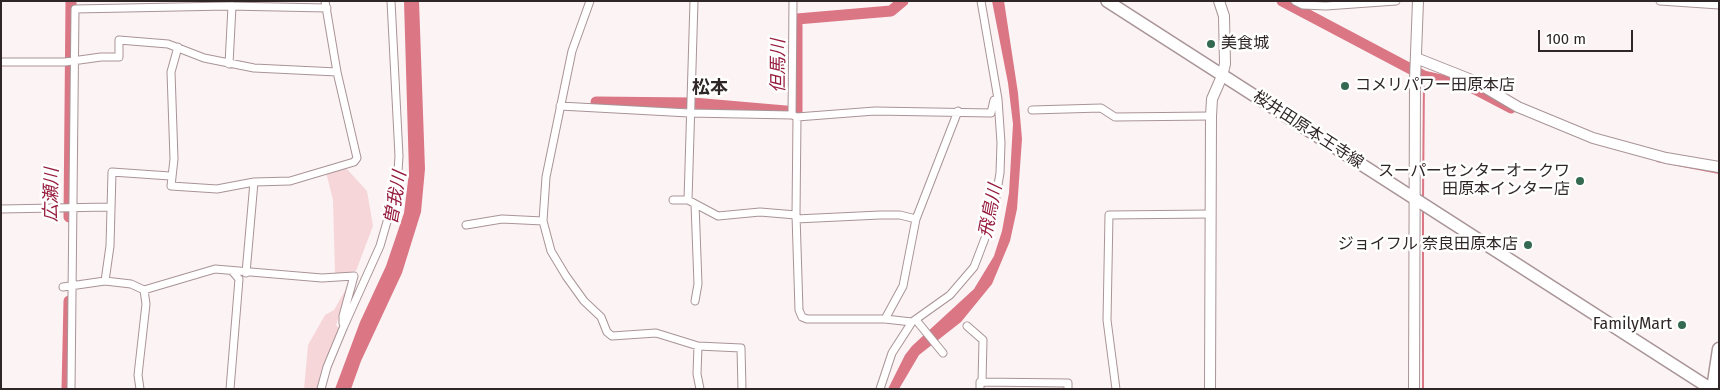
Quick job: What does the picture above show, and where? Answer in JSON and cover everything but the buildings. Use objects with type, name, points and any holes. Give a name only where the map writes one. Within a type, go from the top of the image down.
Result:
[{"type":"highway","points":[[1711,388],[1719,349]]},
{"type":"highway","points":[[1711,388],[1719,360]]},
{"type":"main road","name":"桜井田原本王寺線","points":[[1107,1],[1711,388]]},
{"type":"street","points":[[321,389],[327,367],[380,246],[397,187],[399,156],[391,1]]},
{"type":"street","points":[[590,1],[572,51],[546,177],[544,221],[552,251],[580,296],[601,317],[612,336],[656,333],[698,346],[741,348],[742,389]]},
{"type":"street","points":[[694,1],[689,113],[691,202],[698,284],[696,301]]},
{"type":"street","points":[[793,1],[799,310],[802,316],[807,319],[914,321],[942,352]]},
{"type":"street","points":[[880,389],[892,353],[914,321],[950,295],[964,281],[974,267],[987,238],[1000,173],[1001,143],[998,99],[981,1]]},
{"type":"street","points":[[1210,389],[1211,116],[1212,99],[1225,64],[1224,16],[1219,1]]},
{"type":"street","points":[[1295,1],[1303,5],[1326,6],[1396,1]]},
{"type":"street","points":[[1414,389],[1420,202],[1415,80],[1418,1]]},
{"type":"street","points":[[1660,1],[1719,5]]},
{"type":"street","points":[[229,64],[230,4]]},
{"type":"street","points":[[71,389],[69,287],[75,10],[230,4],[326,5],[337,72],[357,158],[354,162],[290,181],[254,182],[217,190],[171,186],[170,176],[174,159],[171,72],[178,47]]},
{"type":"street","points":[[1,62],[65,62],[102,57],[119,57],[119,40],[153,42],[178,47],[204,58],[269,70],[337,72]]},
{"type":"street","points":[[1416,62],[1474,81],[1518,107],[1593,138],[1666,158],[1719,167]]},
{"type":"street","points":[[560,106],[794,116],[875,111],[992,113],[994,100],[998,99]]},
{"type":"street","points":[[1032,110],[1101,108],[1115,117],[1211,116]]},
{"type":"street","points":[[885,319],[903,286],[916,219],[958,111]]},
{"type":"street","points":[[105,281],[110,246],[109,207],[112,172],[170,176]]},
{"type":"street","points":[[246,273],[254,182]]},
{"type":"street","points":[[673,200],[691,202],[718,216],[760,212],[796,217],[880,215],[916,219]]},
{"type":"street","points":[[1,209],[109,207]]},
{"type":"street","points":[[1116,389],[1107,320],[1109,215],[1210,214]]},
{"type":"street","points":[[466,225],[502,219],[544,221]]},
{"type":"street","points":[[69,287],[105,281],[131,284],[144,290],[215,269],[322,278],[354,276],[343,316],[344,326]]},
{"type":"street","points":[[230,389],[239,279],[234,272]]},
{"type":"street","points":[[140,389],[138,376],[146,304],[144,290]]},
{"type":"street","points":[[967,326],[983,340],[981,385],[1068,383],[1068,389]]},
{"type":"street","points":[[698,346],[700,389]]},
{"type":"shaded area","points":[[404,1],[419,1],[425,169],[421,212],[402,273],[361,361],[351,389],[335,389],[360,322],[386,266],[404,213],[409,173]]},
{"type":"shaded area","points":[[992,1],[1004,1],[1018,93],[1022,139],[1017,209],[1010,241],[992,284],[961,322],[919,355],[899,389],[888,389],[905,355],[912,346],[974,289],[994,256],[1002,231],[1009,193],[1013,124],[1008,83]]},
{"type":"shaded area","points":[[345,167],[367,191],[373,226],[356,271],[335,274],[333,200],[326,172]]},
{"type":"shaded area","points":[[351,280],[336,325],[339,328],[318,389],[304,389],[308,345],[325,315],[334,310]]},
{"type":"waterway","name":"広瀬川","points":[[69,217],[71,1]]},
{"type":"waterway","name":"但馬川","points":[[596,102],[693,103],[797,112],[797,19],[891,11],[903,1]]},
{"type":"waterway","points":[[1282,1],[1424,76],[1469,86],[1511,108]]},
{"type":"waterway","points":[[1423,199],[1424,76]]},
{"type":"waterway","points":[[1657,161],[1719,173]]},
{"type":"waterway","points":[[1423,209],[1423,389]]},
{"type":"waterway","name":"広瀬川","points":[[67,389],[69,301]]},
{"type":"place","name":"美食城","points":[[1211,44]]},
{"type":"place","name":"コメリパワー田原本店","points":[[1345,86]]},
{"type":"place","name":"スーパーセンターオークワ 田原本インター店","points":[[1580,181]]},
{"type":"place","name":"ジョイフル 奈良田原本店","points":[[1528,245]]},
{"type":"place","name":"FamilyMart","points":[[1682,325]]},
{"type":"district","name":"松本","points":[[710,88]]},
{"type":"water label","name":"曽我川","points":[[396,198]]},
{"type":"water label","name":"飛鳥川","points":[[991,211]]}]
